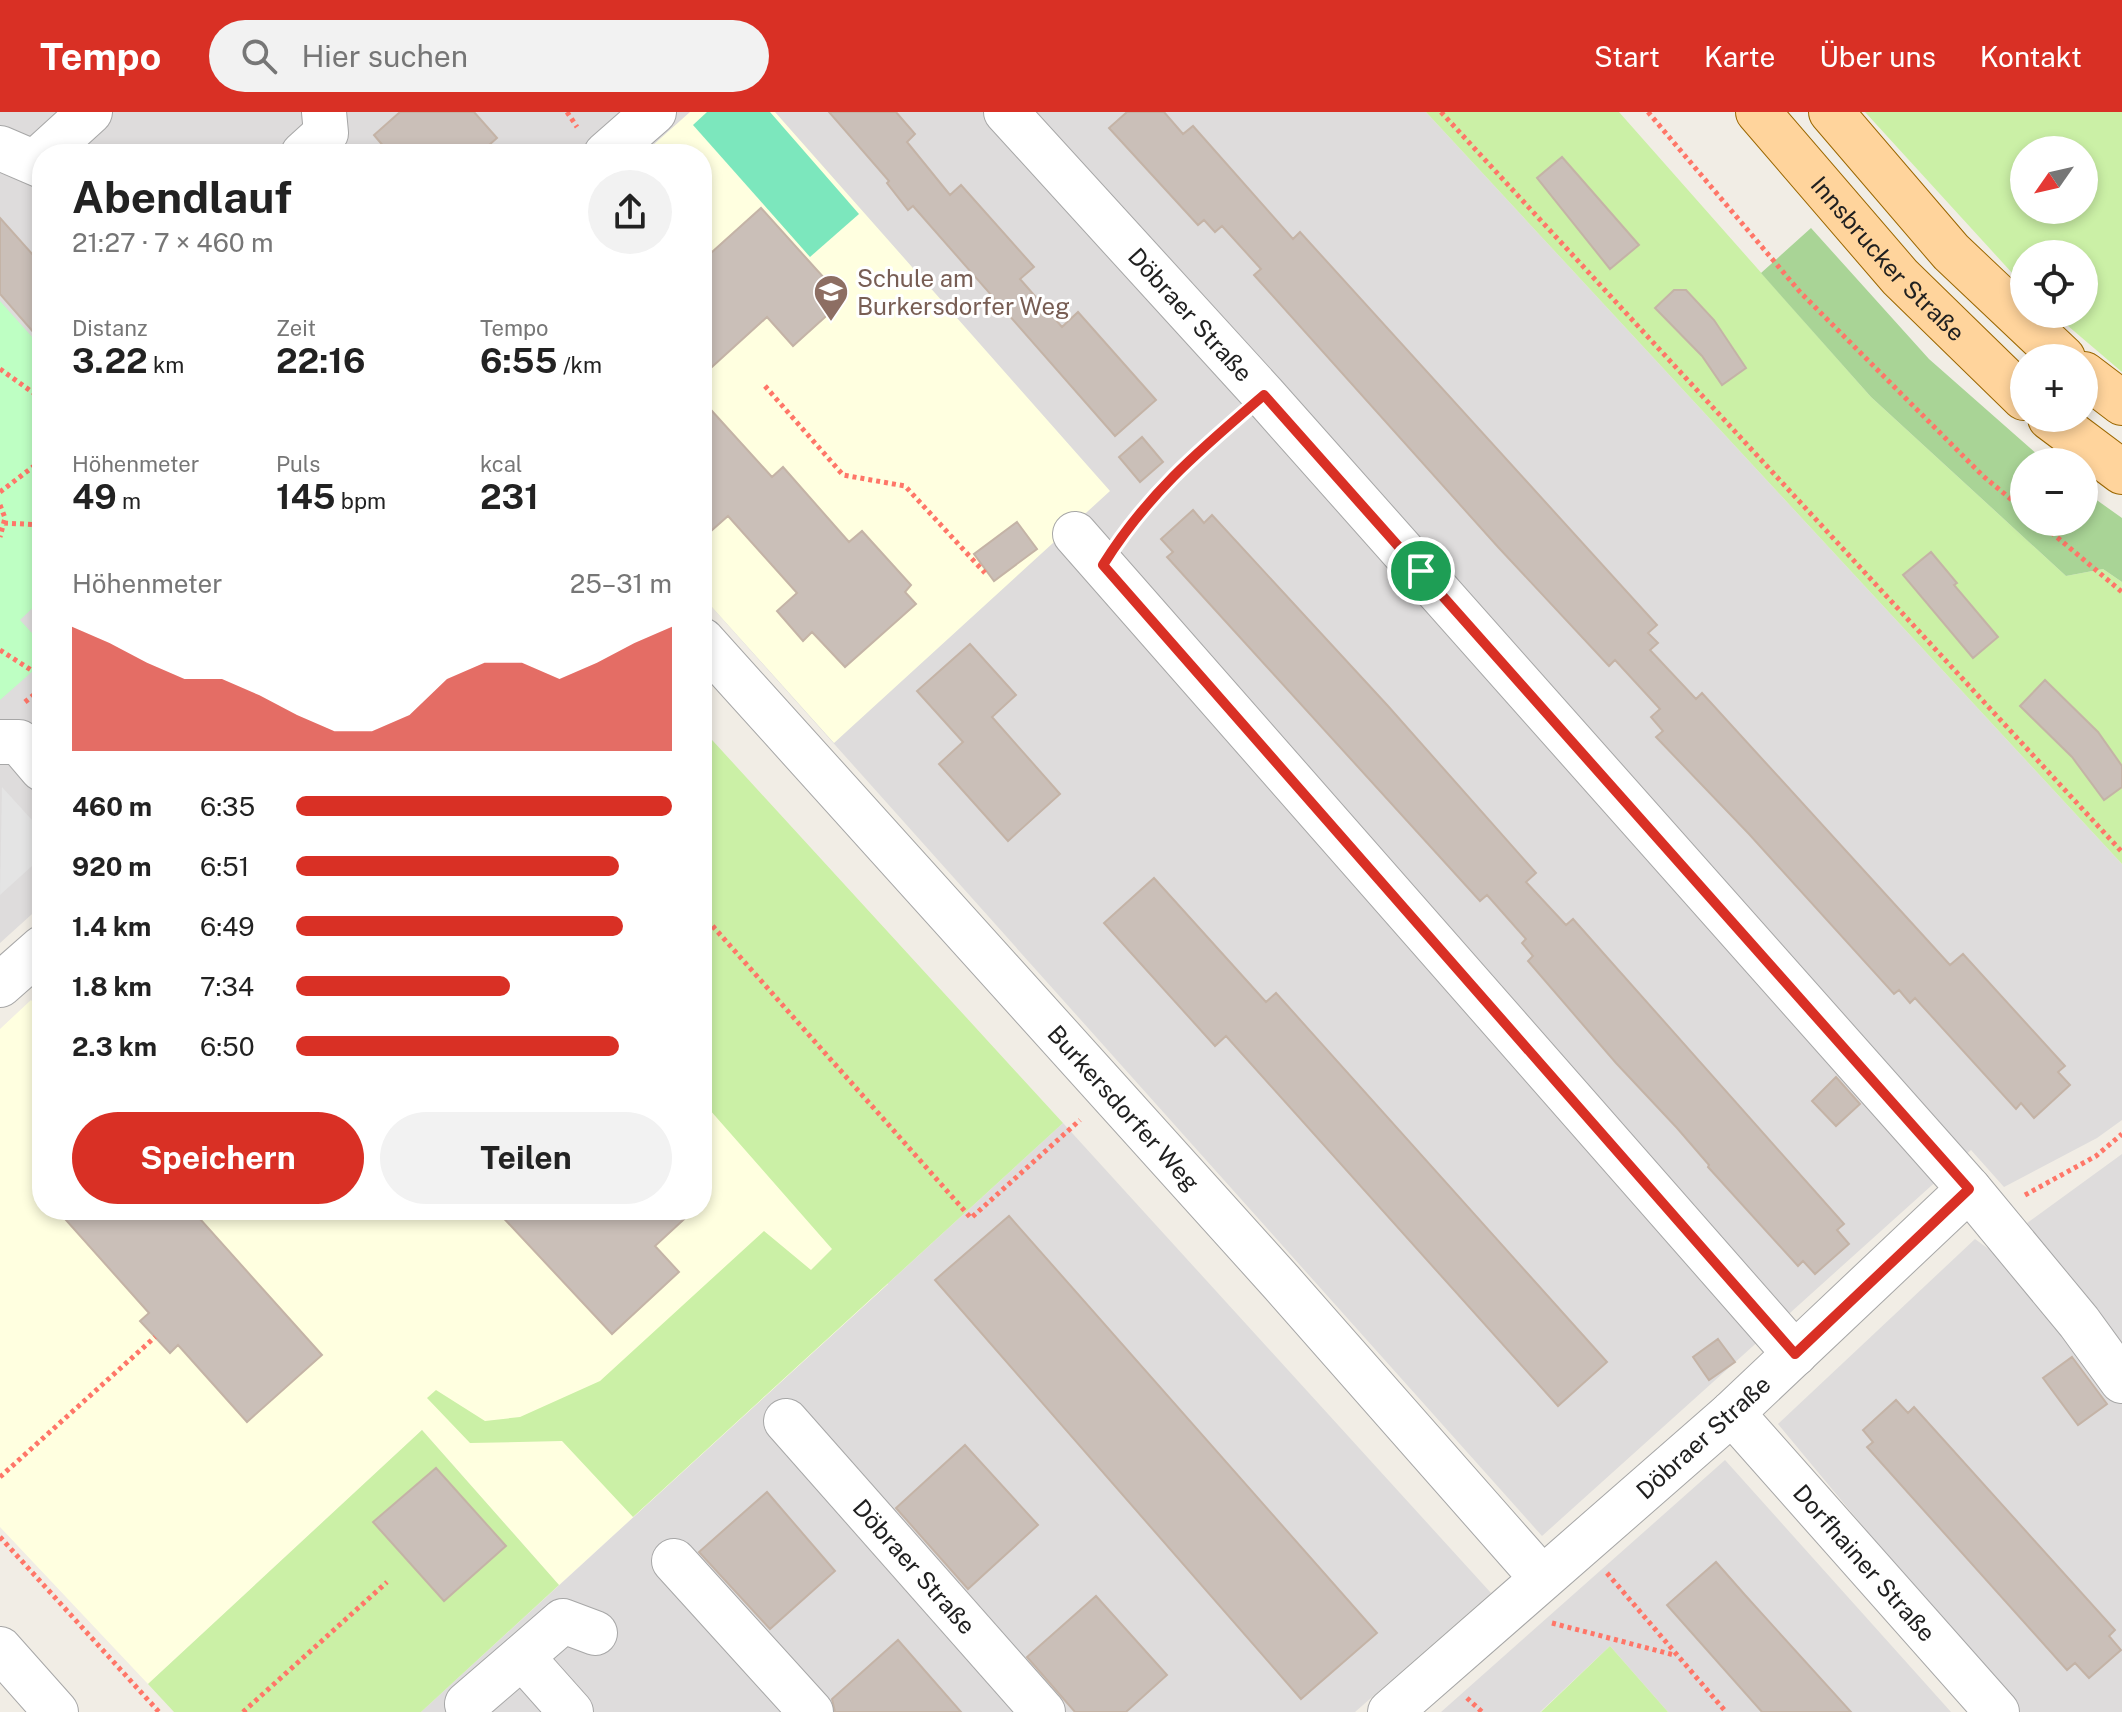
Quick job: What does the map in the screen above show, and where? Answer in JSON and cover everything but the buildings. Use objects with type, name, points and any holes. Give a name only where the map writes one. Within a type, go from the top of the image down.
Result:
[{"type":"main road","name":"Innsbrucker Straße","points":[[1758,112],[1900,277],[2010,384]]},
{"type":"main road","points":[[1831,112],[1951,252],[2048,344]]},
{"type":"main road","points":[[2098,385],[2122,403]]},
{"type":"main road","points":[[2069,432],[2122,472]]},
{"type":"street","points":[[49,144],[90,112]]},
{"type":"street","points":[[314,144],[326,133],[324,112]]},
{"type":"street","points":[[617,144],[653,112]]},
{"type":"street","name":"Döbraer Straße","points":[[1006,112],[1264,395],[1979,1202],[1795,1354],[1732,1413],[1390,1712]]},
{"type":"street","points":[[1089,550],[1795,1354]]},
{"type":"street","name":"Burkersdorfer Weg","points":[[712,651],[1111,1093],[1532,1586]]},
{"type":"street","points":[[0,742],[19,742],[32,757]]},
{"type":"street","points":[[0,985],[32,957]]},
{"type":"street","points":[[1979,1202],[2079,1322],[2122,1381]]},
{"type":"street","name":"Dorfhainer Straße","points":[[1732,1413],[1997,1712]]},
{"type":"street","name":"Döbraer Straße","points":[[786,1421],[1043,1712]]},
{"type":"street","points":[[674,1561],[811,1712]]},
{"type":"street","points":[[469,1712],[467,1704],[563,1621],[595,1633]]},
{"type":"street","points":[[0,1649],[56,1712]]},
{"type":"street","points":[[522,1657],[571,1712]]},
{"type":"path","points":[[1441,112],[2122,852]]},
{"type":"path","points":[[1648,112],[1800,292],[1983,476],[2010,498]]},
{"type":"path","points":[[0,369],[32,392]]},
{"type":"path","points":[[765,386],[843,475],[905,486],[985,573]]},
{"type":"path","points":[[1089,550],[1135,517],[1180,467],[1264,395]]},
{"type":"path","points":[[0,492],[32,468]]},
{"type":"path","points":[[0,505],[5,518],[0,537]]},
{"type":"path","points":[[4,523],[32,524]]},
{"type":"path","points":[[2056,536],[2122,592]]},
{"type":"path","points":[[0,650],[32,671]]},
{"type":"path","points":[[712,925],[971,1218],[1111,1093]]},
{"type":"path","points":[[1979,1202],[2096,1156],[2122,1134]]},
{"type":"path","points":[[0,1477],[155,1337]]},
{"type":"path","points":[[0,1537],[159,1712]]},
{"type":"path","points":[[1584,1541],[1675,1655],[1726,1712]]},
{"type":"path","points":[[243,1712],[387,1582]]},
{"type":"path","points":[[1532,1586],[1546,1622],[1675,1655]]},
{"type":"shaded area","points":[[0,112],[1426,112],[2122,864],[2122,1120],[2097,1138],[2004,1187],[1971,1150],[1542,1536],[712,607],[712,144],[32,144],[32,914],[0,943]]},
{"type":"shaded area","name":"Schule am Burkersdorfer Weg","points":[[690,112],[775,112],[1110,491],[834,743],[712,607],[712,144],[654,144]]},
{"type":"shaded area","points":[[2,787],[32,820],[32,866],[0,895]]},
{"type":"shaded area","points":[[31,1000],[32,1220],[712,1220],[712,1082],[888,1284],[559,1585],[422,1430],[148,1684],[0,1527],[0,1029]]},
{"type":"shaded area","points":[[1063,1123],[1491,1593],[1355,1712],[421,1712]]},
{"type":"shaded area","points":[[2122,1154],[2122,1712],[2017,1712],[1778,1424],[1975,1239],[1990,1250]]},
{"type":"shaded area","points":[[1725,1460],[1951,1712],[1668,1712],[1610,1646],[1540,1712],[1441,1712]]},
{"type":"green space","points":[[707,112],[770,112],[859,214],[810,257],[693,125]]},
{"type":"green space","points":[[1426,112],[1619,112],[1871,397],[2010,525],[2010,536],[2022,536],[2066,576],[2103,569],[2122,582],[2122,864]]},
{"type":"green space","points":[[1865,112],[2122,112],[2122,372],[2098,352],[2098,344],[2089,344],[2070,328],[2098,328],[2098,240],[2010,240],[2010,271]]},
{"type":"green space","points":[[1811,228],[1929,359],[2030,448],[2010,448],[2010,525],[1871,397],[1761,273]]},
{"type":"green space","points":[[0,301],[32,337],[32,609],[20,620],[32,633],[32,672],[0,700]]},
{"type":"green space","points":[[2098,501],[2122,518],[2122,582],[2103,569],[2066,576],[2022,536],[2098,536]]},
{"type":"green space","points":[[712,740],[1063,1123],[633,1517],[562,1441],[470,1443],[427,1398],[436,1390],[485,1421],[520,1417],[600,1381],[764,1231],[811,1270],[832,1249],[712,1112]]},
{"type":"green space","points":[[422,1430],[559,1585],[421,1712],[174,1712],[148,1684]]},
{"type":"green space","points":[[1610,1646],[1668,1712],[1541,1712]]},
{"type":"place","name":"Schule am Burkersdorfer Weg","points":[[831,323]]},
{"type":"route","points":[[1264,395],[1421,571],[1969,1189],[1795,1354],[1103,565],[1135,517],[1180,467],[1264,395]]}]
